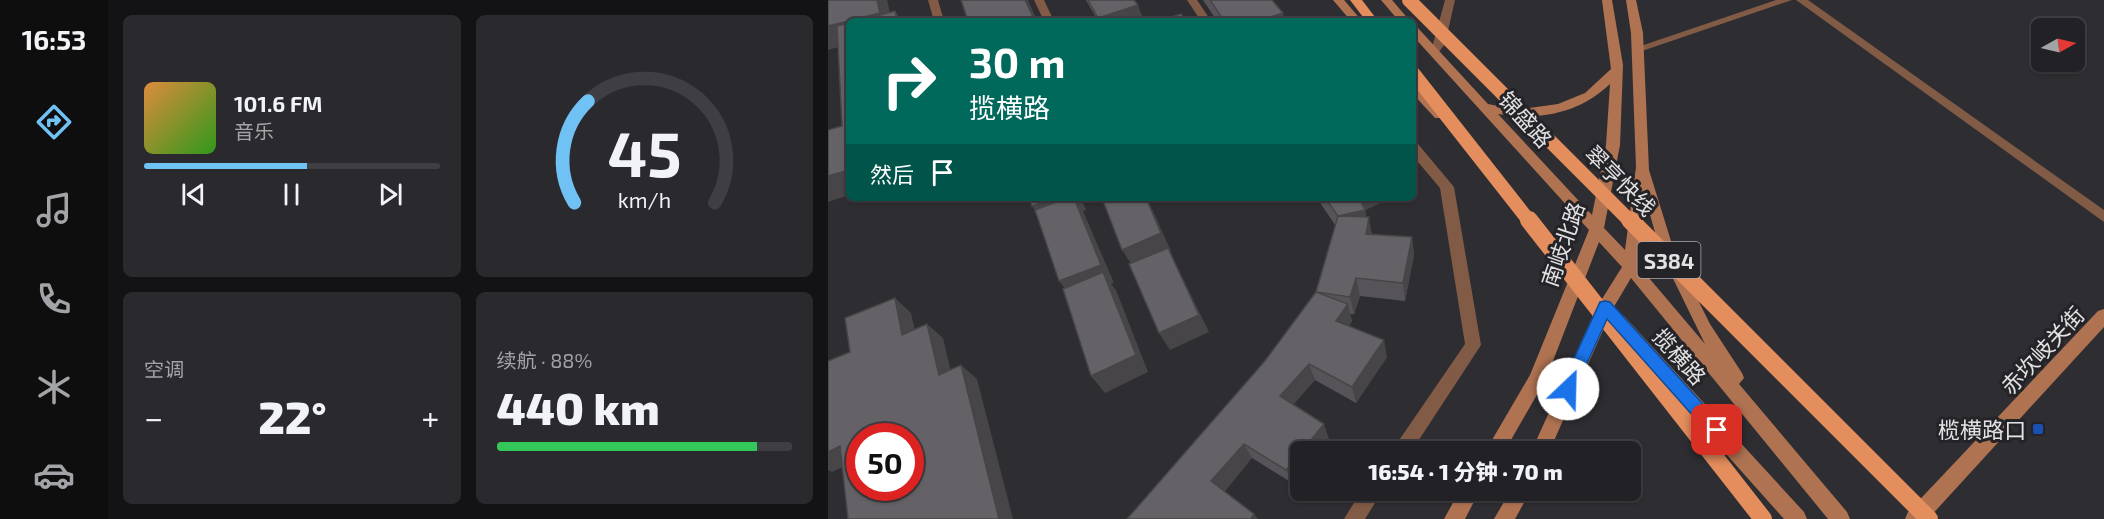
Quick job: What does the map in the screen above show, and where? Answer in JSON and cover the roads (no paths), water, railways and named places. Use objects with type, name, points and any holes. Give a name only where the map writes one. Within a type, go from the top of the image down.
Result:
[{"type":"highway","points":[[1356,0],[1370,18]]},
{"type":"highway","name":"翠亨快线","points":[[1409,0],[1929,519]]},
{"type":"highway","points":[[1416,77],[1763,519]]},
{"type":"main road","points":[[1338,0],[1354,18]]},
{"type":"main road","points":[[1386,0],[1402,18]]},
{"type":"main road","name":"南岐北路","points":[[1501,441],[1538,379],[1597,228],[1613,145],[1616,71],[1607,0]]},
{"type":"main road","points":[[1545,441],[1605,307],[1630,266],[1643,167],[1638,49],[1631,0]]},
{"type":"main road","name":"锦盛路","points":[[1416,32],[1597,228],[1800,468]]},
{"type":"main road","points":[[1486,107],[1505,113],[1550,111],[1586,98],[1616,71]]},
{"type":"main road","points":[[1416,89],[1578,276]]},
{"type":"main road","points":[[1643,167],[1668,254],[1704,329],[1733,375],[1840,519]]},
{"type":"main road","name":"揽横路","points":[[1578,276],[1797,519]]},
{"type":"main road","name":"赤坎岐关街","points":[[1915,519],[2104,316]]},
{"type":"main road","points":[[1454,519],[1465,501]]},
{"type":"main road","points":[[1504,519],[1515,501]]},
{"type":"street","points":[[933,0],[938,18]]},
{"type":"street","points":[[1040,0],[1048,18]]},
{"type":"street","points":[[1192,0],[1204,18]]},
{"type":"street","points":[[1434,51],[1439,44],[1450,0]]},
{"type":"street","points":[[1638,49],[1772,2],[1787,0]]},
{"type":"street","points":[[1801,0],[2104,217]]},
{"type":"street","points":[[1408,441],[1473,345],[1447,187],[1416,151]]},
{"type":"street","points":[[1354,519],[1366,501]]},
{"type":"place","name":"榄横路口","points":[[2038,429]]}]
